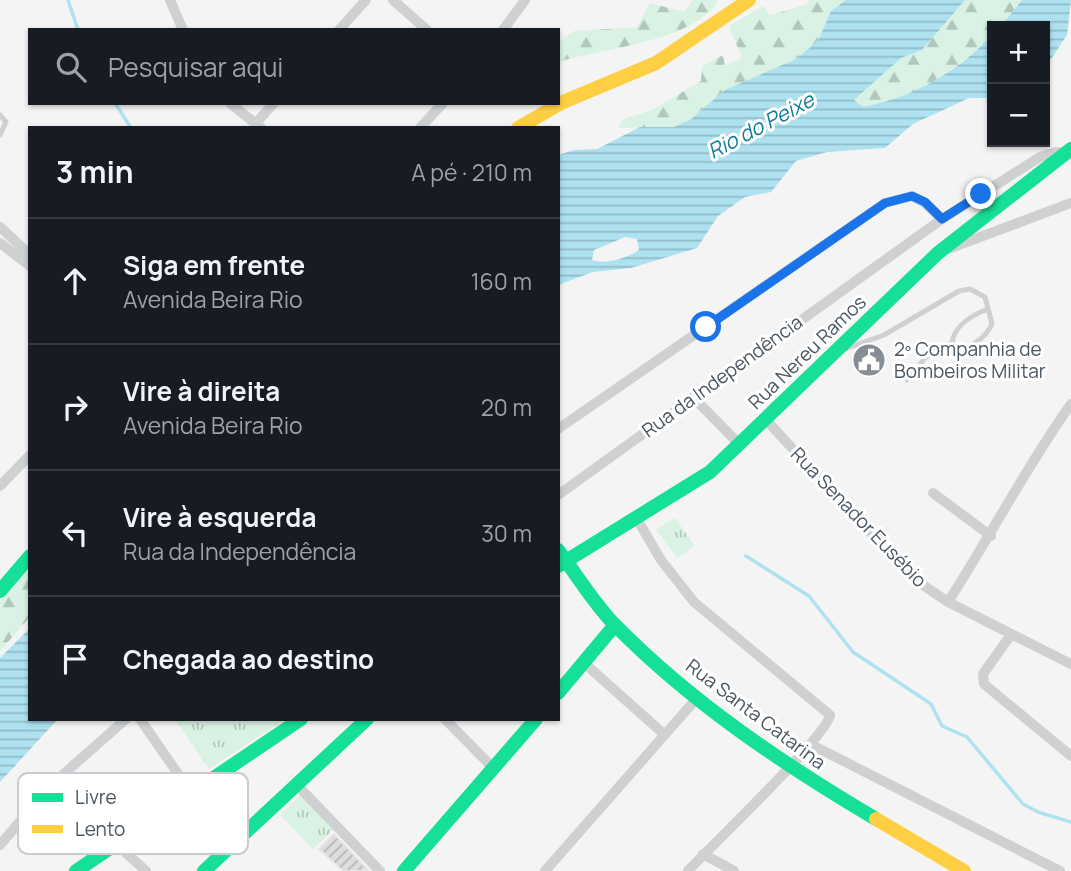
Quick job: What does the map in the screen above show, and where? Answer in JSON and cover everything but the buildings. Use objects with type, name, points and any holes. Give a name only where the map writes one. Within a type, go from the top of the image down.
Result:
[{"type":"street","points":[[170,0],[182,28]]},
{"type":"street","points":[[342,28],[366,0]]},
{"type":"street","points":[[393,0],[425,28]]},
{"type":"street","points":[[504,28],[525,0]]},
{"type":"street","points":[[560,104],[656,63],[749,0]]},
{"type":"street","points":[[232,105],[258,126],[273,105]]},
{"type":"street","points":[[422,126],[441,105]]},
{"type":"street","points":[[521,126],[558,105]]},
{"type":"street","name":"Rua da Independência","points":[[560,494],[942,219],[1040,157],[1068,151]]},
{"type":"street","name":"Rua Nereu Ramos","points":[[560,559],[637,519],[710,472],[939,253],[1068,151]]},
{"type":"street","points":[[560,428],[885,203],[912,196],[925,202],[942,219]]},
{"type":"street","points":[[939,253],[1071,203]]},
{"type":"street","points":[[0,227],[28,253]]},
{"type":"street","points":[[0,243],[28,264]]},
{"type":"street","points":[[693,397],[739,444]]},
{"type":"street","points":[[948,602],[991,536],[1046,439],[1071,404]]},
{"type":"street","name":"Rua Senador Eusébio","points":[[765,419],[914,579],[948,602],[1010,636],[1071,664]]},
{"type":"street","points":[[0,486],[28,457]]},
{"type":"street","points":[[933,493],[991,536]]},
{"type":"street","points":[[637,519],[661,560],[694,601],[733,637],[827,710],[829,721],[688,871]]},
{"type":"street","points":[[0,591],[28,558]]},
{"type":"street","name":"Rua Santa Catarina","points":[[560,559],[615,625],[697,698],[788,767],[964,871]]},
{"type":"street","points":[[560,691],[615,625]]},
{"type":"street","points":[[1010,636],[983,674],[984,684],[1071,756]]},
{"type":"street","points":[[584,663],[665,735]]},
{"type":"street","points":[[545,871],[697,698]]},
{"type":"street","points":[[65,773],[125,721]]},
{"type":"street","points":[[142,721],[178,773]]},
{"type":"street","points":[[223,773],[298,721]]},
{"type":"street","points":[[248,829],[365,721]]},
{"type":"street","points":[[446,721],[494,769]]},
{"type":"street","points":[[404,871],[534,721]]},
{"type":"street","points":[[810,744],[1060,871]]},
{"type":"street","points":[[296,784],[380,871]]},
{"type":"street","points":[[0,845],[18,824]]},
{"type":"street","points":[[76,871],[103,854]]},
{"type":"street","points":[[127,854],[146,871]]},
{"type":"street","points":[[204,871],[222,854]]},
{"type":"street","points":[[703,854],[734,871]]},
{"type":"lane","points":[[0,115],[6,122],[0,135]]},
{"type":"lane","points":[[832,353],[884,335],[959,291],[979,292],[985,297],[992,324],[981,338],[961,349],[952,343]]},
{"type":"lane","points":[[952,343],[954,332],[966,321],[988,309]]},
{"type":"lane","points":[[907,380],[926,357],[952,343]]},
{"type":"green space","points":[[693,0],[718,0],[707,14],[669,34],[646,42],[560,62],[560,42],[574,31],[637,27],[650,3],[684,12]]},
{"type":"green space","points":[[809,0],[846,0],[831,11],[818,41],[796,59],[725,90],[691,119],[674,127],[618,128],[624,119],[652,110],[701,81],[702,66],[723,55],[725,66],[742,58],[729,26],[763,6],[770,15],[805,5]]},
{"type":"green space","points":[[965,0],[1022,0],[1005,21],[987,21],[987,41],[930,84],[901,97],[863,108],[853,101],[901,58],[922,50]]},
{"type":"green space","points":[[675,518],[695,546],[677,558],[656,530]]},
{"type":"green space","points":[[28,569],[28,619],[0,651],[0,601]]},
{"type":"green space","points":[[176,721],[283,721],[209,769]]},
{"type":"green space","points":[[301,795],[334,829],[313,849],[280,815]]},
{"type":"water","name":"Rio do Peixe","points":[[846,0],[965,0],[922,50],[901,58],[854,100],[863,107],[917,90],[949,72],[987,40],[987,98],[969,98],[913,124],[885,148],[827,152],[796,161],[771,192],[745,197],[718,216],[697,248],[631,268],[593,272],[560,284],[560,154],[574,150],[597,149],[640,127],[674,127],[691,119],[725,90],[796,59],[818,41],[831,11]],"holes":[[[625,237],[637,239],[639,250],[610,261],[592,260],[594,250]]]},
{"type":"water","points":[[1022,0],[1071,0],[1067,35],[1050,60],[1050,21],[1005,21]]},
{"type":"water","points":[[28,630],[28,721],[56,721],[0,782],[0,658]]},
{"type":"waterway","points":[[68,0],[77,28]]},
{"type":"waterway","points":[[116,105],[130,126]]},
{"type":"waterway","points":[[746,556],[809,596],[853,652],[931,704],[942,726],[967,737],[1023,804],[1038,812],[1071,822]]},
{"type":"traffic: fast","points":[[560,565],[710,472],[938,253],[1071,149]]},
{"type":"traffic: fast","points":[[560,553],[608,617],[676,681],[773,754],[876,819]]},
{"type":"traffic: fast","points":[[0,591],[28,558]]},
{"type":"traffic: fast","points":[[560,691],[615,625]]},
{"type":"traffic: fast","points":[[221,773],[298,721]]},
{"type":"traffic: fast","points":[[248,830],[365,721]]},
{"type":"traffic: fast","points":[[404,871],[534,721]]},
{"type":"traffic: fast","points":[[76,871],[101,854]]},
{"type":"traffic: fast","points":[[204,871],[222,854]]},
{"type":"traffic: slow","points":[[560,104],[656,63],[749,0]]},
{"type":"traffic: slow","points":[[521,126],[558,105]]},
{"type":"traffic: slow","points":[[876,819],[964,871]]},
{"type":"place","name":"2º Companhia de Bombeiros Militar","points":[[869,360]]},
{"type":"route","points":[[706,327],[885,203],[912,196],[925,202],[942,219],[981,194]]}]
